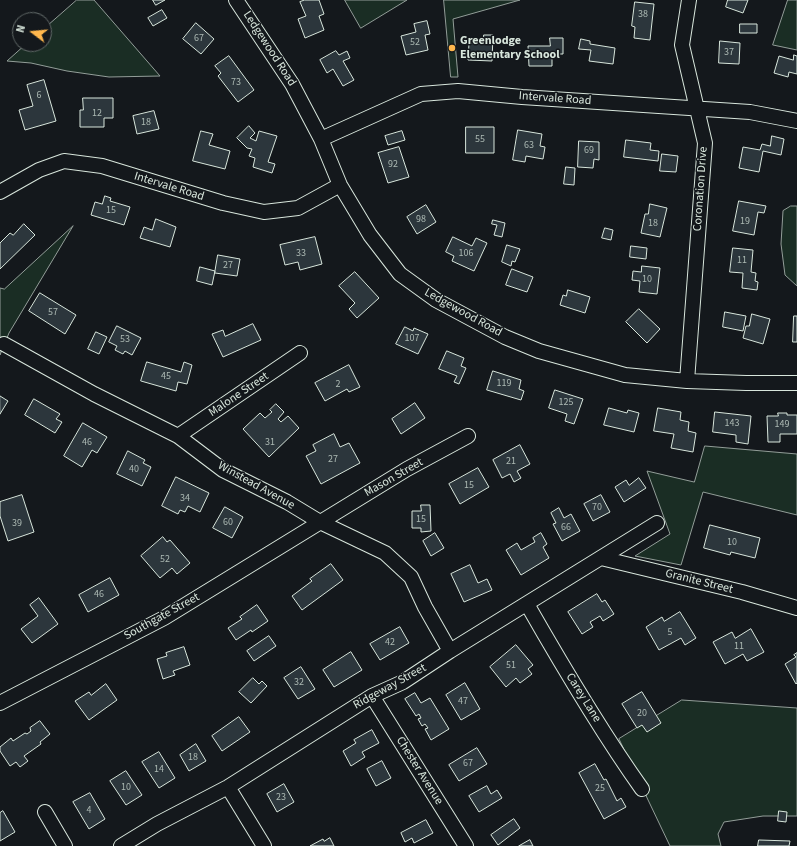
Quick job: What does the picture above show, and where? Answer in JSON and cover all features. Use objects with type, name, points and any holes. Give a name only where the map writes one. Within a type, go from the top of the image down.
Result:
[{"type":"street","name":"Ledgewood Road","points":[[236,0],[292,84],[321,139],[340,185],[370,235],[400,274],[436,300],[505,337],[539,350],[625,375],[687,381],[797,383]]},
{"type":"street","name":"Coronation Drive","points":[[687,381],[705,143],[682,45],[689,0]]},
{"type":"street","name":"Intervale Road","points":[[321,139],[421,94],[458,91],[522,97],[750,112],[797,121]]},
{"type":"street","name":"Intervale Road","points":[[0,192],[38,170],[64,161],[102,166],[223,203],[264,212],[298,208],[340,185]]},
{"type":"street","name":"Winstead Avenue","points":[[4,344],[94,394],[178,436],[223,470],[287,502],[320,522],[385,553],[411,577],[425,607],[450,651]]},
{"type":"street","name":"Malone Street","points":[[178,436],[300,353]]},
{"type":"street","name":"Mason Street","points":[[320,522],[407,469],[468,436]]},
{"type":"street","name":"Southgate Street","points":[[0,703],[164,618],[320,522]]},
{"type":"street","name":"Ridgeway Street","points":[[121,846],[157,824],[228,787],[372,696],[403,682],[450,651],[657,523]]},
{"type":"street","name":"Granite Street","points":[[601,558],[742,592],[797,608]]},
{"type":"street","name":"Carey Lane","points":[[527,604],[559,660],[642,789]]},
{"type":"street","name":"Chester Avenue","points":[[372,696],[466,846]]},
{"type":"street","points":[[228,787],[264,846]]},
{"type":"street","points":[[45,812],[66,846]]},
{"type":"green space","points":[[77,0],[94,0],[160,76],[109,77],[67,71],[31,63],[7,61],[17,52],[52,52],[52,22]]},
{"type":"green space","points":[[345,0],[407,0],[361,28]]},
{"type":"green space","name":"Greenlodge Elementary School","points":[[444,0],[520,0],[453,19],[458,77],[451,77]]},
{"type":"green space","points":[[788,0],[797,0],[797,50],[773,45]]},
{"type":"green space","points":[[791,206],[797,206],[797,286],[785,275],[781,244],[783,211]]},
{"type":"green space","points":[[73,226],[9,333],[0,355],[0,288],[4,289]]},
{"type":"green space","points":[[705,446],[797,454],[797,515],[703,492],[681,565],[635,556],[670,534],[647,471],[694,482]]},
{"type":"green space","points":[[682,700],[797,708],[797,816],[763,816],[724,822],[718,834],[721,846],[670,846],[619,739]]},
{"type":"building","points":[[153,0],[165,0],[156,5]]},
{"type":"building","points":[[305,0],[319,0],[324,14],[319,16],[324,30],[305,38],[298,19],[306,16],[300,2]]},
{"type":"building","points":[[728,0],[748,0],[743,13],[726,7]]},
{"type":"building","points":[[635,2],[654,4],[650,40],[634,38],[635,27],[632,26]]},
{"type":"building","points":[[162,10],[167,18],[153,26],[148,18]]},
{"type":"building","points":[[427,21],[430,34],[425,35],[428,50],[406,55],[401,36],[416,32],[414,24]]},
{"type":"building","points":[[196,23],[214,39],[201,54],[183,39]]},
{"type":"building","points":[[740,24],[757,24],[757,33],[740,33]]},
{"type":"building","points":[[484,35],[493,35],[492,61],[468,60],[469,43],[483,44]]},
{"type":"building","points":[[550,38],[563,38],[563,54],[552,54],[552,66],[529,66],[528,46],[550,46]]},
{"type":"building","points":[[581,39],[590,41],[590,44],[615,48],[613,64],[589,61],[591,50],[579,49]]},
{"type":"building","points":[[720,41],[740,43],[739,64],[719,63]]},
{"type":"building","points":[[336,51],[339,55],[347,51],[350,58],[343,61],[354,80],[343,86],[333,69],[327,73],[320,60]]},
{"type":"building","points":[[794,55],[797,56],[797,74],[789,72],[788,77],[774,73],[779,56],[793,60]]},
{"type":"building","points":[[229,56],[254,90],[238,102],[218,76],[221,73],[215,66]]},
{"type":"building","points":[[44,80],[56,121],[25,130],[19,110],[33,106],[27,85]]},
{"type":"building","points":[[83,98],[113,98],[113,118],[104,118],[104,127],[80,127],[80,110],[83,110]]},
{"type":"building","points":[[154,111],[159,129],[137,134],[133,116]]},
{"type":"building","points":[[249,126],[255,133],[250,138],[256,141],[259,131],[277,136],[268,162],[275,164],[272,173],[253,167],[255,158],[249,156],[252,149],[247,148],[237,138]]},
{"type":"building","points":[[466,127],[494,127],[494,153],[466,153]]},
{"type":"building","points":[[518,130],[542,134],[540,146],[545,147],[543,159],[526,156],[525,162],[513,160]]},
{"type":"building","points":[[201,131],[213,134],[209,145],[230,151],[225,169],[193,161]]},
{"type":"building","points":[[402,131],[405,140],[388,145],[385,136]]},
{"type":"building","points":[[772,136],[784,139],[781,155],[763,151],[759,172],[739,168],[743,147],[760,150],[762,144],[770,146]]},
{"type":"building","points":[[626,140],[651,143],[650,150],[659,151],[658,161],[624,157]]},
{"type":"building","points":[[579,141],[599,142],[599,160],[594,159],[593,168],[578,167]]},
{"type":"building","points":[[399,147],[409,177],[388,183],[378,153]]},
{"type":"building","points":[[662,154],[678,156],[676,172],[660,171]]},
{"type":"building","points":[[566,167],[575,168],[574,185],[564,184]]},
{"type":"building","points":[[105,196],[111,198],[110,201],[130,207],[124,225],[91,215],[95,202],[102,204]]},
{"type":"building","points":[[739,201],[766,206],[764,213],[758,212],[754,235],[733,231]]},
{"type":"building","points":[[650,204],[667,208],[660,237],[641,233],[645,214],[648,214]]},
{"type":"building","points":[[426,205],[436,222],[417,234],[407,217]]},
{"type":"building","points":[[156,219],[176,227],[170,247],[140,238],[144,227],[152,230]]},
{"type":"building","points":[[493,220],[505,223],[502,237],[494,235],[497,225],[492,224]]},
{"type":"building","points":[[24,224],[35,235],[0,269],[0,243],[10,233],[13,235]]},
{"type":"building","points":[[605,228],[613,230],[611,240],[602,238]]},
{"type":"building","points":[[315,237],[322,264],[300,270],[298,262],[285,265],[280,245]]},
{"type":"building","points":[[453,237],[472,246],[476,238],[487,243],[474,271],[452,261],[454,256],[446,252]]},
{"type":"building","points":[[507,245],[520,249],[515,262],[512,261],[511,266],[502,262]]},
{"type":"building","points":[[631,246],[647,248],[646,259],[630,257]]},
{"type":"building","points":[[733,248],[753,250],[751,272],[756,273],[755,281],[758,282],[757,290],[742,288],[743,273],[730,272]]},
{"type":"building","points":[[218,255],[240,259],[237,276],[215,273]]},
{"type":"building","points":[[642,266],[660,268],[657,294],[639,292],[640,281],[632,280],[633,271],[641,272]]},
{"type":"building","points":[[200,267],[215,271],[212,285],[197,281]]},
{"type":"building","points":[[512,269],[533,277],[527,292],[506,285]]},
{"type":"building","points":[[355,272],[379,298],[357,318],[349,309],[355,303],[339,286]]},
{"type":"building","points":[[568,290],[590,297],[585,313],[560,305],[563,295],[566,296]]},
{"type":"building","points":[[40,293],[76,315],[65,334],[29,311]]},
{"type":"building","points":[[639,309],[660,329],[647,343],[626,322]]},
{"type":"building","points":[[725,312],[746,316],[743,331],[723,327]]},
{"type":"building","points":[[752,314],[770,319],[763,344],[743,338],[746,326],[749,326]]},
{"type":"building","points":[[794,316],[797,316],[797,342],[793,342]]},
{"type":"building","points":[[253,324],[261,340],[223,357],[212,334],[223,330],[225,336]]},
{"type":"building","points":[[117,326],[141,338],[132,355],[125,351],[123,354],[115,350],[117,346],[109,342]]},
{"type":"building","points":[[405,327],[413,331],[414,328],[428,334],[418,354],[396,344]]},
{"type":"building","points":[[96,332],[107,337],[99,354],[88,349]]},
{"type":"building","points":[[447,351],[464,358],[461,366],[466,368],[459,384],[454,382],[457,376],[439,369]]},
{"type":"building","points":[[147,362],[181,372],[184,362],[192,365],[187,384],[178,382],[176,391],[141,381]]},
{"type":"building","points":[[349,365],[360,387],[349,392],[347,389],[325,401],[315,383]]},
{"type":"building","points":[[493,371],[521,380],[519,389],[524,391],[521,400],[487,390]]},
{"type":"building","points":[[555,390],[583,399],[574,424],[565,421],[567,414],[549,408]]},
{"type":"building","points":[[0,396],[8,401],[0,414]]},
{"type":"building","points":[[34,399],[60,414],[56,419],[62,422],[55,433],[25,415]]},
{"type":"building","points":[[415,403],[425,418],[401,434],[392,419]]},
{"type":"building","points":[[276,404],[284,412],[278,419],[281,422],[288,416],[299,428],[269,457],[243,429],[260,413],[265,418],[272,412],[270,410]]},
{"type":"building","points":[[609,408],[627,413],[628,410],[639,413],[634,432],[604,425]]},
{"type":"building","points":[[658,408],[681,412],[680,420],[689,422],[688,431],[696,433],[693,452],[671,448],[674,434],[654,431]]},
{"type":"building","points":[[715,412],[751,416],[748,444],[736,442],[736,435],[713,432]]},
{"type":"building","points":[[778,413],[797,415],[797,434],[780,434],[780,442],[768,442],[767,416],[778,416]]},
{"type":"building","points":[[83,423],[107,437],[97,453],[92,450],[82,467],[64,456]]},
{"type":"building","points":[[334,434],[340,447],[349,443],[360,463],[321,484],[306,456],[316,451],[313,445]]},
{"type":"building","points":[[520,445],[530,464],[517,471],[521,478],[514,482],[510,474],[502,478],[493,460]]},
{"type":"building","points":[[128,451],[145,460],[143,463],[151,467],[142,486],[117,474]]},
{"type":"building","points":[[478,468],[489,487],[460,504],[449,484]]},
{"type":"building","points":[[176,477],[209,493],[200,512],[188,506],[185,512],[180,510],[178,514],[162,506]]},
{"type":"building","points":[[639,478],[646,488],[624,502],[615,487],[626,480],[629,485]]},
{"type":"building","points":[[22,495],[34,532],[8,541],[0,516],[0,502]]},
{"type":"building","points":[[601,495],[610,512],[593,521],[584,504]]},
{"type":"building","points":[[421,505],[430,505],[431,531],[421,532],[421,528],[412,528],[412,511],[421,511]]},
{"type":"building","points":[[225,507],[243,517],[232,538],[213,528]]},
{"type":"building","points":[[559,508],[564,518],[571,514],[580,531],[562,541],[553,524],[556,523],[551,513]]},
{"type":"building","points":[[710,525],[760,538],[755,558],[731,552],[730,555],[704,548]]},
{"type":"building","points":[[435,533],[444,548],[431,556],[423,541]]},
{"type":"building","points":[[541,533],[547,544],[543,547],[549,558],[521,575],[506,550],[517,543],[521,550],[535,542],[533,538]]},
{"type":"building","points":[[163,537],[167,542],[170,540],[190,563],[177,574],[172,568],[160,578],[141,556]]},
{"type":"building","points":[[331,564],[343,580],[302,610],[292,596],[312,581],[310,579]]},
{"type":"building","points":[[470,565],[478,583],[487,579],[492,590],[464,602],[451,574]]},
{"type":"building","points":[[110,578],[119,595],[88,612],[79,595]]},
{"type":"building","points":[[597,594],[602,602],[605,600],[614,614],[603,621],[600,616],[590,622],[593,627],[582,634],[568,612]]},
{"type":"building","points":[[39,598],[58,624],[32,643],[21,629],[38,616],[30,605]]},
{"type":"building","points":[[257,605],[268,621],[252,632],[251,630],[236,640],[228,628],[242,619],[240,617]]},
{"type":"building","points":[[680,612],[696,638],[685,645],[681,638],[659,650],[646,627],[662,617],[664,621]]},
{"type":"building","points":[[400,627],[409,643],[380,660],[370,644]]},
{"type":"building","points":[[751,629],[764,652],[747,661],[743,654],[725,664],[713,642],[732,632],[735,638]]},
{"type":"building","points":[[269,636],[276,646],[254,661],[247,651]]},
{"type":"building","points":[[516,645],[533,665],[528,669],[532,674],[520,683],[516,678],[506,687],[490,667]]},
{"type":"building","points":[[184,647],[190,665],[173,671],[175,675],[163,679],[157,659],[167,656],[166,653]]},
{"type":"building","points":[[351,652],[362,670],[334,687],[323,670]]},
{"type":"building","points":[[797,653],[796,684],[785,664],[796,657],[794,655]]},
{"type":"building","points":[[301,667],[315,689],[298,699],[284,678]]},
{"type":"building","points":[[253,678],[259,684],[262,681],[267,686],[251,703],[239,692]]},
{"type":"building","points":[[465,683],[480,709],[461,720],[446,695]]},
{"type":"building","points":[[106,684],[117,700],[89,720],[75,701],[89,692],[91,695]]},
{"type":"building","points":[[642,692],[661,723],[647,732],[642,725],[637,728],[622,704]]},
{"type":"building","points":[[415,693],[421,703],[430,698],[449,729],[431,740],[425,729],[428,728],[425,724],[422,726],[418,719],[421,718],[419,714],[416,716],[405,699]]},
{"type":"building","points":[[239,717],[250,732],[222,751],[212,736]]},
{"type":"building","points":[[40,721],[50,734],[40,742],[41,744],[24,756],[28,761],[20,767],[16,762],[10,766],[0,751],[0,747],[11,738],[13,741],[25,733],[27,734],[31,731],[30,728]]},
{"type":"building","points":[[372,730],[379,743],[362,752],[365,757],[351,766],[343,751],[356,743],[354,740]]},
{"type":"building","points":[[196,744],[206,761],[189,771],[180,755]]},
{"type":"building","points":[[477,748],[487,764],[459,781],[449,765]]},
{"type":"building","points":[[159,752],[175,778],[159,788],[142,762]]},
{"type":"building","points":[[382,761],[391,778],[376,786],[367,769]]},
{"type":"building","points":[[595,764],[604,780],[606,779],[617,801],[621,798],[626,807],[604,819],[579,773]]},
{"type":"building","points":[[126,771],[142,795],[126,805],[110,781]]},
{"type":"building","points":[[284,784],[294,802],[277,812],[267,794]]},
{"type":"building","points":[[487,786],[491,794],[497,790],[502,798],[479,812],[469,796]]},
{"type":"building","points":[[90,793],[105,819],[89,829],[73,802]]},
{"type":"building","points":[[3,811],[15,832],[0,841],[0,813]]},
{"type":"building","points":[[779,811],[787,812],[786,822],[778,821]]},
{"type":"building","points":[[514,819],[520,828],[498,845],[491,835]]},
{"type":"building","points":[[426,820],[433,833],[414,843],[412,838],[405,842],[401,833]]},
{"type":"building","points":[[330,838],[334,846],[310,846],[323,839],[324,841]]},
{"type":"building","points":[[530,840],[533,846],[519,846]]},
{"type":"building","points":[[759,840],[790,841],[789,846],[758,846]]},
{"type":"place","name":"Greenlodge Elementary School","points":[[452,48]]}]
